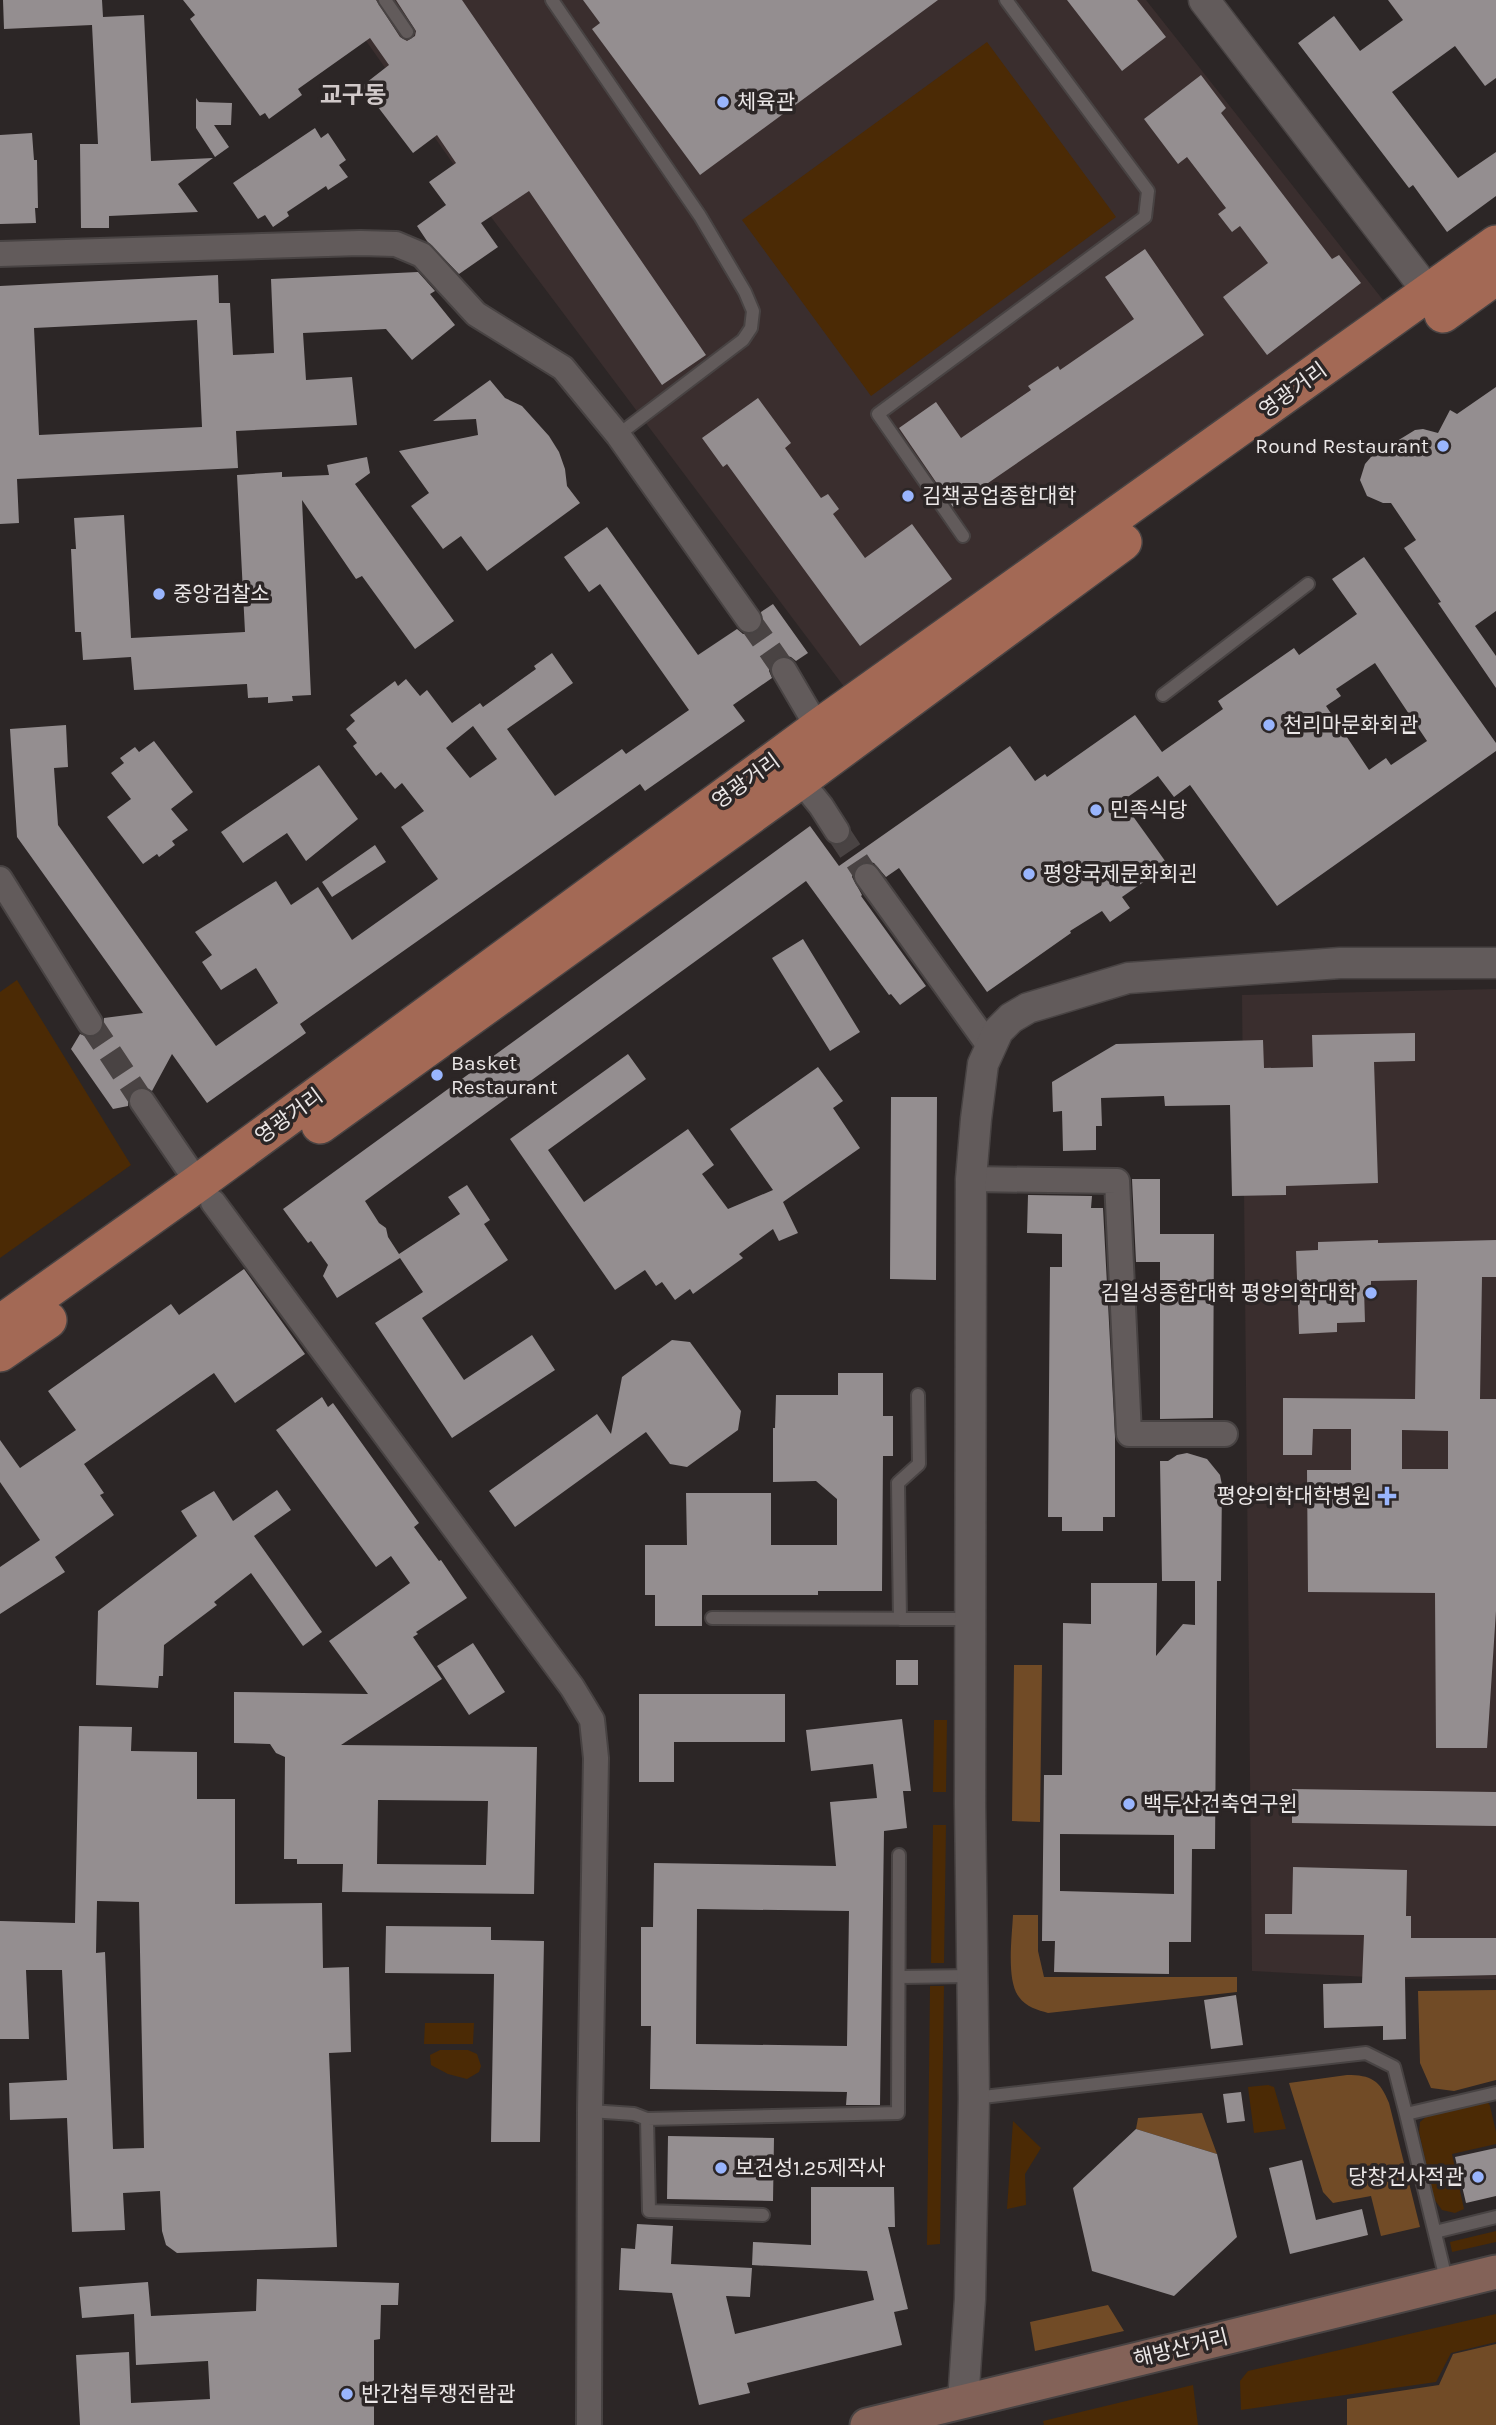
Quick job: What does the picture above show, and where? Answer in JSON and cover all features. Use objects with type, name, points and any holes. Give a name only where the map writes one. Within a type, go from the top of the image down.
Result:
[{"type":"main road","name":"영광거리","points":[[0,1324],[205,1192],[800,780],[1154,519],[1436,303],[1496,244]]},
{"type":"main road","name":"영광거리","points":[[0,1353],[205,1192],[818,728],[1436,303],[1496,276]]},
{"type":"main road","name":"해방산거리","points":[[867,2425],[1496,2272]]},
{"type":"street","points":[[1204,0],[1436,303]]},
{"type":"street","points":[[0,254],[360,243],[396,244],[422,255],[476,314],[563,368],[618,435],[749,620]]},
{"type":"street","points":[[784,670],[818,728]]},
{"type":"street","points":[[800,780],[837,831]]},
{"type":"street","points":[[867,876],[989,1047]]},
{"type":"street","points":[[0,879],[90,1023]]},
{"type":"street","points":[[963,2402],[970,2300],[974,2098],[970,1619],[971,1180],[979,1087],[989,1047],[1004,1024],[1028,1008],[1128,978],[1340,962],[1496,963]]},
{"type":"street","points":[[142,1101],[205,1192],[572,1686],[592,1720],[596,1758],[590,2110],[589,2425]]},
{"type":"street","points":[[971,1180],[1117,1181],[1129,1434],[1225,1434]]},
{"type":"lane","points":[[385,0],[407,32]]},
{"type":"lane","points":[[552,0],[701,216],[745,292],[753,311],[751,328],[743,340],[618,435]]},
{"type":"lane","points":[[963,536],[878,414],[1145,217],[1148,191],[1006,0]]},
{"type":"lane","points":[[1163,695],[1308,584]]},
{"type":"lane","points":[[900,1619],[898,1483],[919,1464],[918,1395]]},
{"type":"lane","points":[[712,1618],[970,1619]]},
{"type":"lane","points":[[590,2110],[634,2114],[647,2119],[898,2113],[899,1855]]},
{"type":"lane","points":[[900,1977],[973,1976]]},
{"type":"lane","points":[[974,2098],[1366,2053],[1394,2067],[1447,2283]]},
{"type":"lane","points":[[1406,2114],[1496,2093]]},
{"type":"lane","points":[[647,2119],[649,2211],[763,2215]]},
{"type":"lane","points":[[1434,2232],[1496,2217]]},
{"type":"shaded area","name":"김책공업종합대학","points":[[337,0],[1146,0],[1383,300],[848,692],[491,217]]},
{"type":"shaded area","points":[[987,42],[1116,217],[871,396],[742,220]]},
{"type":"shaded area","points":[[17,980],[131,1165],[0,1258],[0,992]]},
{"type":"shaded area","name":"김일성종합대학 평양의학대학","points":[[1496,989],[1496,1979],[1408,1979],[1252,1971],[1242,995]]},
{"type":"shaded area","points":[[1014,1665],[1042,1665],[1040,1822],[1012,1821]]},
{"type":"shaded area","points":[[934,1720],[947,1720],[946,1792],[933,1792]]},
{"type":"shaded area","points":[[933,1825],[946,1825],[944,1963],[931,1963]]},
{"type":"shaded area","points":[[1013,1915],[1038,1915],[1038,1951],[1044,1977],[1237,1977],[1237,1992],[1048,2013],[1040,2011],[1019,1997],[1012,1980]]},
{"type":"shaded area","points":[[930,1986],[944,1986],[940,2244],[927,2245]]},
{"type":"shaded area","points":[[1496,1990],[1496,2080],[1454,2091],[1431,2088],[1420,2063],[1418,1991]]},
{"type":"shaded area","points":[[425,2023],[474,2023],[473,2044],[424,2044]]},
{"type":"shaded area","points":[[440,2050],[468,2050],[477,2054],[481,2066],[479,2072],[467,2079],[448,2074],[431,2065],[430,2055]]},
{"type":"shaded area","points":[[1347,2075],[1374,2080],[1386,2095],[1420,2227],[1381,2236],[1371,2196],[1333,2203],[1323,2192],[1289,2083]]},
{"type":"shaded area","points":[[1248,2087],[1274,2087],[1286,2129],[1254,2133]]},
{"type":"shaded area","points":[[1488,2102],[1490,2106],[1496,2144],[1452,2154],[1464,2209],[1455,2213],[1442,2210],[1434,2199],[1419,2132],[1420,2122],[1426,2117]]},
{"type":"shaded area","points":[[1202,2113],[1217,2154],[1136,2129],[1138,2118]]},
{"type":"shaded area","points":[[1013,2121],[1041,2148],[1025,2174],[1026,2205],[1007,2209]]},
{"type":"shaded area","points":[[1496,2231],[1496,2242],[1452,2252],[1450,2242]]},
{"type":"shaded area","points":[[1108,2305],[1124,2331],[1035,2351],[1030,2322]]},
{"type":"shaded area","points":[[1496,2314],[1496,2342],[1451,2353],[1436,2382],[1241,2410],[1240,2381],[1248,2371]]},
{"type":"shaded area","points":[[1496,2344],[1496,2425],[1347,2425],[1347,2399],[1439,2385],[1453,2354]]},
{"type":"shaded area","points":[[1193,2385],[1198,2425],[1044,2425],[1043,2421]]},
{"type":"building","points":[[3,0],[102,0],[103,17],[144,15],[151,161],[213,158],[178,184],[198,212],[109,216],[109,228],[81,228],[80,144],[98,144],[92,25],[4,29]]},
{"type":"building","points":[[183,0],[376,0],[400,37],[407,41],[415,36],[416,31],[396,0],[462,0],[706,355],[662,385],[529,191],[481,223],[498,247],[459,274],[427,241],[417,226],[446,205],[429,182],[456,163],[437,135],[413,153],[362,86],[389,65],[370,38],[298,89],[302,95],[269,119],[265,113],[260,116],[202,36],[190,19],[195,15]]},
{"type":"building","name":"체육관","points":[[583,0],[938,0],[700,175],[592,29],[600,23]]},
{"type":"building","points":[[1067,0],[1137,0],[1166,37],[1122,71]]},
{"type":"building","points":[[1388,0],[1496,0],[1496,78],[1485,86],[1455,46],[1392,92],[1458,178],[1496,152],[1496,196],[1447,232],[1413,185],[1409,188],[1298,43],[1334,16],[1360,51],[1403,20]]},
{"type":"building","points":[[1201,75],[1226,108],[1221,113],[1332,259],[1339,255],[1361,283],[1267,355],[1223,297],[1268,263],[1240,226],[1232,232],[1218,214],[1226,208],[1187,157],[1178,164],[1144,119]]},
{"type":"building","points":[[196,98],[199,102],[232,103],[231,125],[214,125],[229,147],[215,157],[196,128]]},
{"type":"building","points":[[315,128],[321,138],[328,133],[346,160],[339,165],[348,177],[328,190],[326,186],[287,212],[289,216],[273,227],[265,215],[258,219],[233,183]]},
{"type":"building","points":[[32,133],[34,160],[37,160],[36,223],[0,224],[0,135]]},
{"type":"building","points":[[1145,249],[1204,335],[953,507],[899,428],[936,402],[961,438],[1031,390],[1028,386],[1058,366],[1060,370],[1134,319],[1105,277]]},
{"type":"building","points":[[418,272],[435,291],[430,294],[455,325],[412,360],[386,329],[303,333],[306,380],[352,377],[357,425],[236,431],[238,468],[17,479],[19,523],[0,524],[0,286],[218,275],[219,303],[230,303],[233,355],[274,353],[271,279]],"holes":[[[197,320],[202,427],[39,435],[34,328]]]},
{"type":"building","points":[[490,380],[505,398],[522,406],[549,436],[559,452],[567,486],[580,503],[487,571],[461,536],[443,549],[411,506],[429,493],[399,451],[478,435],[476,419],[433,421]]},
{"type":"building","points":[[1496,387],[1496,611],[1475,626],[1496,656],[1496,688],[1404,548],[1416,540],[1391,503],[1383,503],[1367,496],[1360,480],[1365,464],[1371,457],[1415,430],[1438,433],[1450,410],[1457,414]]},
{"type":"building","points":[[758,398],[791,443],[785,448],[821,498],[828,494],[839,509],[833,514],[865,558],[912,524],[952,579],[860,646],[727,464],[723,467],[702,438]]},
{"type":"building","points":[[367,457],[370,473],[355,484],[454,621],[415,649],[362,576],[356,579],[302,500],[311,695],[292,696],[293,701],[268,703],[268,697],[248,698],[247,684],[134,690],[131,657],[83,660],[81,632],[75,632],[71,549],[76,549],[74,518],[124,515],[131,638],[245,632],[237,475],[282,472],[282,477],[329,475],[327,465]]},
{"type":"building","points":[[607,527],[698,655],[737,629],[743,634],[757,632],[763,626],[761,612],[773,604],[808,653],[796,661],[783,655],[771,662],[769,671],[772,678],[733,705],[745,721],[645,791],[640,784],[300,1024],[306,1033],[207,1103],[172,1054],[152,1091],[142,1086],[134,1088],[128,1095],[128,1106],[113,1109],[71,1049],[80,1034],[90,1038],[98,1035],[103,1029],[104,1018],[143,1013],[17,837],[10,729],[66,725],[68,767],[54,768],[58,825],[216,1046],[278,1003],[256,968],[221,990],[202,962],[212,955],[195,932],[276,881],[291,905],[318,887],[352,940],[438,879],[401,827],[424,811],[402,783],[395,789],[381,772],[376,776],[353,746],[357,743],[346,729],[355,721],[350,715],[395,681],[398,686],[406,679],[420,696],[427,690],[452,723],[480,703],[483,707],[536,669],[534,666],[552,653],[573,683],[507,729],[555,796],[622,749],[626,754],[689,710],[600,584],[589,592],[564,557]],"holes":[[[473,726],[497,759],[470,778],[446,748]]]},
{"type":"building","points":[[1364,557],[1496,743],[1496,751],[1277,906],[1190,785],[1174,797],[1158,776],[1122,801],[1168,865],[1122,897],[1130,908],[1110,922],[1102,911],[987,992],[899,868],[886,877],[874,863],[865,861],[854,869],[852,877],[861,896],[926,986],[900,1005],[889,995],[806,881],[365,1201],[379,1223],[386,1228],[388,1237],[399,1254],[460,1214],[448,1197],[467,1185],[490,1220],[484,1224],[508,1260],[422,1318],[464,1380],[532,1335],[555,1370],[452,1438],[375,1323],[423,1292],[400,1258],[337,1298],[323,1276],[328,1265],[283,1209],[810,826],[839,866],[1010,746],[1035,781],[1045,774],[1047,777],[1135,715],[1162,752],[1223,709],[1218,701],[1294,648],[1299,655],[1357,614],[1332,579]],"holes":[[[1375,663],[1427,741],[1391,765],[1386,758],[1369,770],[1326,706],[1341,696],[1336,689]]]},
{"type":"building","points":[[154,741],[193,792],[171,809],[188,830],[172,841],[175,845],[159,857],[157,854],[143,864],[107,817],[131,799],[111,773],[124,763],[120,758],[135,747],[139,752]]},
{"type":"building","points":[[319,765],[358,819],[306,861],[287,833],[243,863],[221,832]]},
{"type":"building","points":[[375,845],[386,862],[332,897],[322,882]]},
{"type":"building","points":[[803,939],[860,1032],[830,1051],[772,958]]},
{"type":"building","points":[[1415,1033],[1415,1061],[1374,1062],[1378,1183],[1286,1186],[1286,1195],[1232,1196],[1230,1105],[1165,1106],[1164,1096],[1101,1098],[1102,1126],[1096,1126],[1096,1150],[1063,1151],[1062,1111],[1053,1112],[1052,1082],[1116,1044],[1263,1040],[1264,1068],[1313,1067],[1312,1035]]},
{"type":"building","points":[[628,1054],[646,1079],[548,1150],[584,1202],[688,1129],[714,1165],[702,1174],[728,1209],[773,1190],[730,1129],[818,1067],[843,1101],[833,1108],[860,1148],[783,1202],[798,1233],[779,1241],[773,1229],[739,1254],[743,1258],[693,1294],[690,1289],[675,1300],[662,1282],[656,1286],[645,1270],[615,1290],[510,1139]]},
{"type":"building","points":[[891,1097],[937,1097],[936,1280],[890,1279]]},
{"type":"building","points":[[1132,1179],[1160,1179],[1160,1234],[1214,1234],[1213,1418],[1160,1419],[1160,1262],[1136,1262]]},
{"type":"building","points":[[1028,1195],[1092,1196],[1091,1208],[1103,1208],[1115,1437],[1115,1517],[1103,1517],[1103,1531],[1062,1531],[1062,1517],[1048,1517],[1050,1267],[1062,1267],[1062,1234],[1027,1233]]},
{"type":"building","points":[[1496,1240],[1496,1277],[1482,1277],[1480,1399],[1496,1399],[1496,1611],[1487,1748],[1436,1748],[1435,1593],[1308,1592],[1307,1470],[1351,1470],[1351,1429],[1313,1429],[1312,1455],[1283,1455],[1283,1398],[1415,1399],[1417,1280],[1371,1281],[1371,1289],[1364,1289],[1365,1322],[1337,1323],[1337,1332],[1299,1334],[1296,1251],[1318,1250],[1318,1242]],"holes":[[[1402,1430],[1448,1431],[1448,1469],[1402,1469]]]},
{"type":"building","points":[[244,1269],[305,1354],[235,1403],[214,1373],[84,1464],[104,1493],[100,1495],[114,1515],[55,1557],[65,1572],[0,1614],[0,1567],[40,1540],[0,1482],[0,1440],[20,1468],[76,1430],[48,1391],[171,1304],[179,1315]]},
{"type":"building","points":[[672,1340],[690,1342],[741,1411],[738,1430],[687,1467],[670,1464],[646,1432],[515,1527],[489,1491],[597,1414],[611,1434],[622,1377]]},
{"type":"building","points":[[838,1373],[883,1373],[883,1416],[893,1416],[893,1456],[883,1456],[882,1591],[818,1591],[818,1595],[702,1595],[702,1626],[655,1626],[655,1595],[645,1595],[645,1545],[687,1545],[686,1493],[771,1493],[771,1545],[837,1545],[837,1499],[816,1481],[773,1482],[773,1428],[776,1395],[838,1395]]},
{"type":"building","points":[[322,1397],[328,1407],[333,1403],[419,1523],[414,1527],[467,1598],[416,1632],[418,1634],[413,1637],[442,1679],[341,1745],[537,1747],[534,1894],[342,1892],[343,1864],[297,1864],[297,1859],[284,1859],[285,1757],[276,1753],[270,1744],[234,1743],[234,1692],[368,1694],[329,1641],[410,1583],[391,1556],[376,1567],[276,1430]],"holes":[[[378,1800],[488,1801],[486,1865],[377,1864]]]},
{"type":"building","name":"백두산건축연구윈","points":[[1187,1453],[1207,1459],[1220,1475],[1222,1485],[1221,1581],[1217,1581],[1215,1849],[1192,1849],[1191,1942],[1169,1942],[1169,1974],[1054,1972],[1055,1941],[1042,1941],[1044,1775],[1062,1775],[1063,1623],[1091,1624],[1091,1583],[1157,1583],[1156,1656],[1183,1624],[1195,1625],[1195,1581],[1162,1581],[1160,1461],[1168,1461]],"holes":[[[1060,1834],[1174,1835],[1174,1894],[1060,1891]]]},
{"type":"building","points":[[277,1490],[291,1510],[254,1536],[322,1632],[303,1646],[251,1573],[214,1602],[217,1605],[164,1645],[163,1676],[159,1676],[158,1688],[96,1685],[98,1611],[197,1536],[181,1511],[214,1491],[233,1521]]},
{"type":"building","points":[[473,1643],[505,1692],[469,1715],[437,1666]]},
{"type":"building","points":[[896,1660],[918,1660],[918,1685],[896,1685]]},
{"type":"building","points":[[639,1694],[785,1694],[785,1742],[674,1742],[674,1782],[639,1782]]},
{"type":"building","points":[[902,1719],[911,1791],[903,1791],[907,1828],[884,1831],[880,2105],[846,2105],[847,2092],[650,2089],[651,2026],[641,2026],[641,1927],[653,1927],[654,1863],[836,1866],[830,1802],[877,1798],[873,1764],[811,1771],[806,1730]],"holes":[[[697,1909],[849,1911],[847,2046],[696,2044]]]},
{"type":"building","points":[[79,1726],[132,1727],[131,1751],[197,1752],[197,1799],[235,1799],[235,1904],[322,1903],[323,1968],[349,1967],[351,2052],[329,2053],[337,2247],[177,2253],[166,2245],[162,2231],[160,2191],[123,2193],[125,2230],[72,2232],[67,2118],[10,2120],[9,2083],[67,2080],[62,1970],[26,1970],[29,2039],[0,2039],[0,1921],[75,1923]],"holes":[[[97,1901],[139,1902],[144,2148],[113,2149],[105,1952],[96,1953]]]},
{"type":"building","points":[[1292,1789],[1496,1792],[1496,1826],[1292,1823]]},
{"type":"building","points":[[1293,1867],[1407,1870],[1406,1916],[1411,1916],[1411,1938],[1496,1938],[1496,1975],[1405,1977],[1406,2039],[1383,2040],[1383,2026],[1324,2028],[1323,1984],[1362,1983],[1364,1935],[1265,1934],[1265,1914],[1292,1914]]},
{"type":"building","points":[[386,1926],[491,1927],[491,1940],[544,1941],[540,2142],[491,2142],[494,1974],[385,1973]]},
{"type":"building","points":[[1236,1995],[1243,2045],[1211,2049],[1204,2000]]},
{"type":"building","points":[[1241,2092],[1245,2121],[1227,2123],[1223,2094]]},
{"type":"building","points":[[1136,2129],[1217,2154],[1237,2237],[1174,2296],[1092,2271],[1073,2188]]},
{"type":"building","name":"보건성1.25제작사","points":[[668,2136],[774,2138],[773,2201],[667,2199]]},
{"type":"building","name":"당창건사적관","points":[[1496,2148],[1496,2196],[1466,2203],[1455,2157]]},
{"type":"building","points":[[1302,2160],[1316,2220],[1362,2209],[1368,2235],[1290,2254],[1269,2168]]},
{"type":"building","points":[[811,2187],[894,2187],[895,2227],[888,2227],[908,2309],[894,2312],[902,2345],[747,2383],[750,2393],[699,2405],[672,2293],[619,2290],[621,2248],[635,2249],[637,2224],[673,2226],[671,2264],[752,2268],[750,2297],[726,2296],[735,2334],[874,2300],[867,2271],[752,2265],[753,2242],[811,2245]]},
{"type":"building","points":[[257,2279],[399,2283],[398,2305],[381,2305],[380,2339],[374,2340],[374,2425],[80,2425],[76,2355],[129,2352],[131,2403],[210,2399],[208,2361],[136,2365],[134,2314],[82,2318],[79,2287],[148,2282],[151,2316],[256,2311]]},
{"type":"tunnel","points":[[749,620],[784,670]]},
{"type":"tunnel","points":[[837,831],[867,876]]},
{"type":"tunnel","points":[[90,1023],[142,1101]]},
{"type":"place","name":"체육관","points":[[723,102]]},
{"type":"place","name":"Round Restaurant","points":[[1443,446]]},
{"type":"place","name":"김책공업종합대학","points":[[908,496]]},
{"type":"place","name":"중앙검찰소","points":[[159,594]]},
{"type":"place","name":"천리마문화회관","points":[[1269,725]]},
{"type":"place","name":"민족식당","points":[[1096,810]]},
{"type":"place","name":"평양국제문화회괸","points":[[1029,874]]},
{"type":"place","name":"Basket Restaurant","points":[[437,1075]]},
{"type":"place","name":"김일성종합대학 평양의학대학","points":[[1371,1293]]},
{"type":"place","name":"평양의학대학병원","points":[[1387,1496]]},
{"type":"place","name":"백두산건축연구윈","points":[[1129,1804]]},
{"type":"place","name":"보건성1.25제작사","points":[[721,2168]]},
{"type":"place","name":"당창건사적관","points":[[1478,2177]]},
{"type":"place","name":"반간첩투쟁전람관","points":[[347,2394]]},
{"type":"district","name":"교구동","points":[[353,95]]}]
